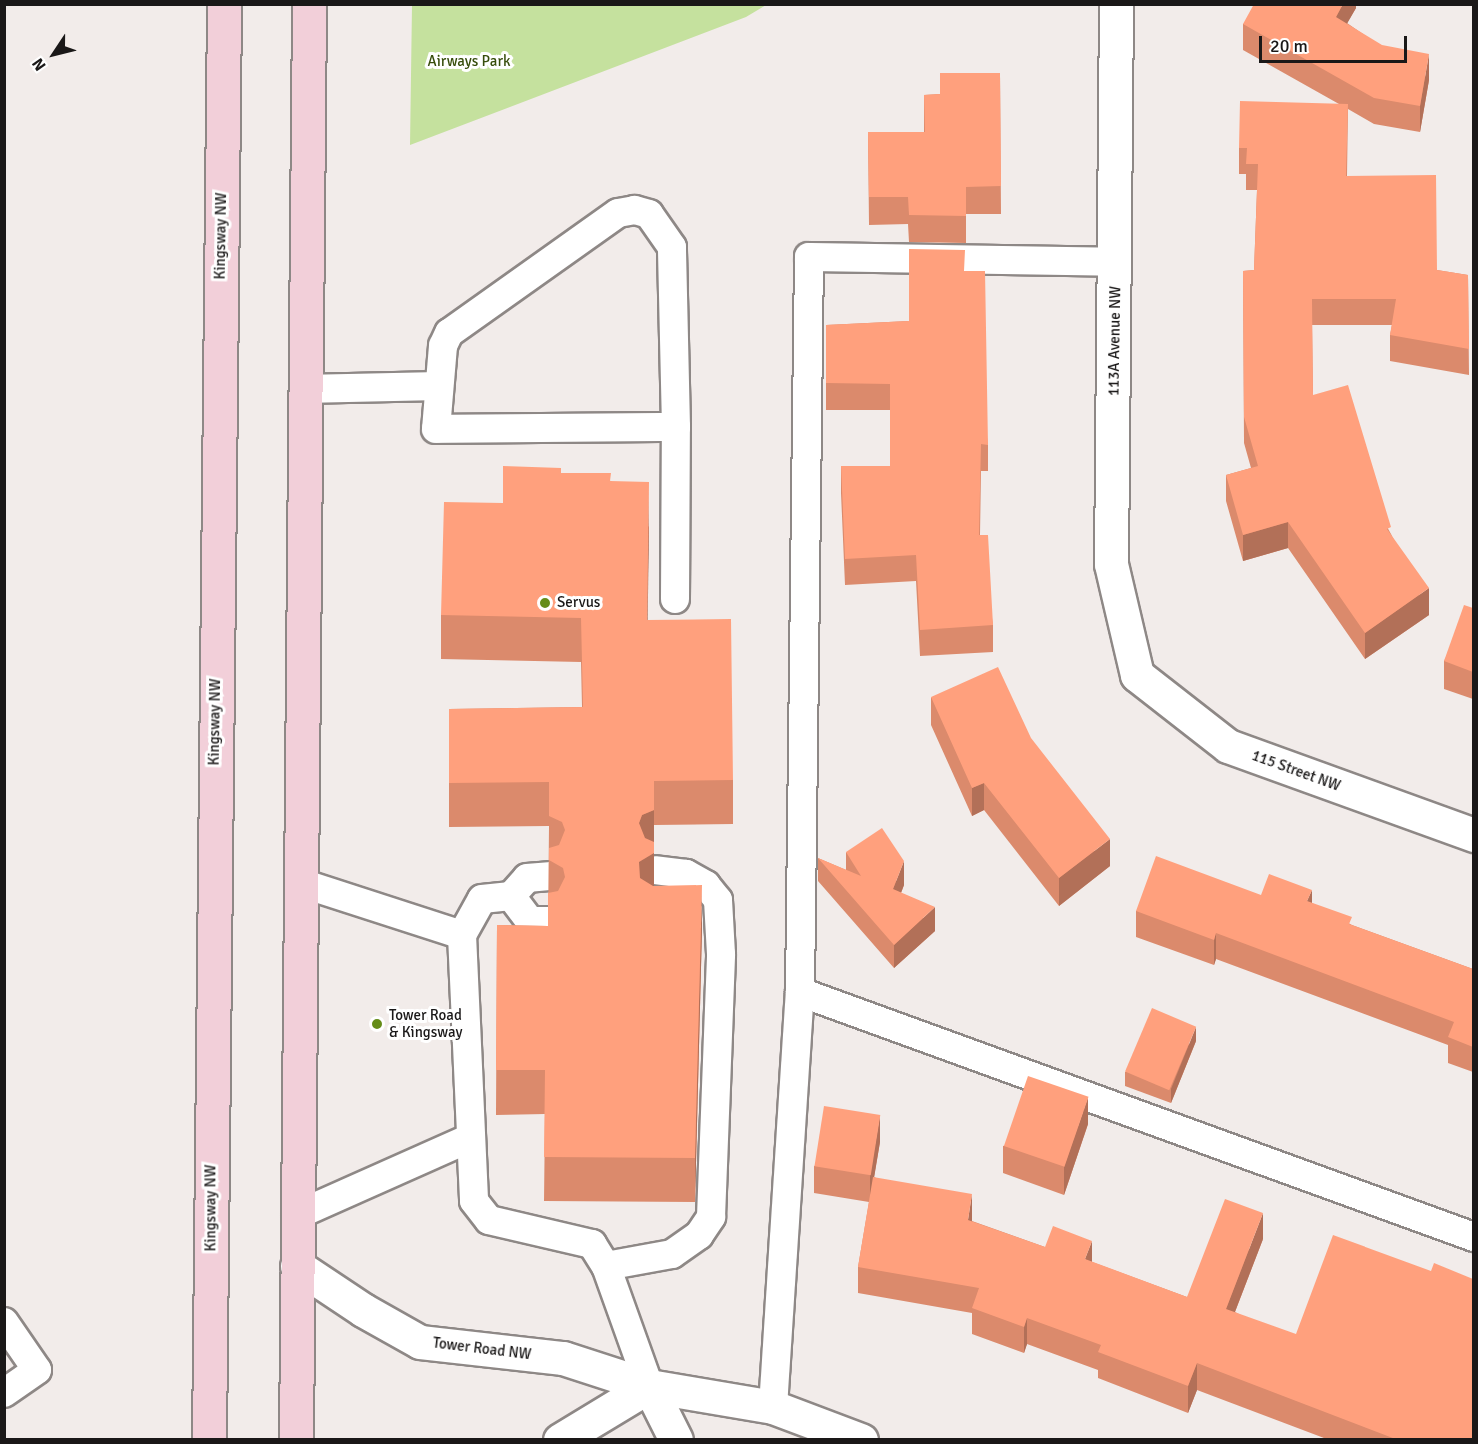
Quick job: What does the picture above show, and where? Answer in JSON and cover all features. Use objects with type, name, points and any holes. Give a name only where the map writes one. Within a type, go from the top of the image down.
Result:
[{"type":"main road","name":"Kingsway NW","points":[[212,1437],[224,4]]},
{"type":"main road","points":[[296,1440],[309,4]]},
{"type":"street","name":"113A Avenue NW","points":[[1116,4],[1116,262],[1112,564],[1137,675]]},
{"type":"street","name":"115 Street NW","points":[[1137,675],[1228,746],[1473,835]]},
{"type":"street","name":"Tower Road NW","points":[[297,1266],[363,1310],[420,1341],[563,1358],[649,1386],[773,1407],[861,1440]]},
{"type":"street","points":[[560,1440],[649,1386],[676,1440]]},
{"type":"lane","points":[[675,598],[676,427],[672,247],[649,213],[634,210],[618,213],[574,242],[449,333],[437,386],[436,429],[676,427]]},
{"type":"lane","points":[[773,1407],[800,992],[808,257],[1116,262]]},
{"type":"lane","points":[[305,389],[437,386]]},
{"type":"lane","points":[[606,1266],[672,1254],[699,1235],[711,1217],[721,954],[718,900],[706,885],[686,874],[655,870]]},
{"type":"lane","points":[[549,876],[527,878],[511,896],[482,899],[462,934],[474,1201],[489,1220],[592,1244],[606,1266],[649,1386]]},
{"type":"lane","points":[[301,883],[462,934]]},
{"type":"lane","points":[[687,907],[706,885]]},
{"type":"lane","points":[[511,896],[530,921],[549,921]]},
{"type":"lane","points":[[800,992],[1473,1237]]},
{"type":"lane","points":[[297,1215],[470,1138]]},
{"type":"lane","points":[[4,1322],[37,1370],[4,1393]]},
{"type":"green space","name":"Airways Park","points":[[412,4],[766,5],[746,17],[410,145]]},
{"type":"building","points":[[1254,4],[1343,4],[1336,17],[1382,45],[1429,54],[1420,106],[1374,98],[1243,24]]},
{"type":"building","points":[[940,73],[1000,73],[1001,186],[966,187],[966,216],[909,215],[908,197],[869,197],[868,132],[925,132],[924,95],[940,94]]},
{"type":"building","points":[[1240,101],[1348,104],[1346,176],[1436,175],[1437,270],[1468,275],[1469,349],[1390,335],[1396,299],[1312,299],[1313,395],[1348,385],[1391,527],[1387,529],[1429,588],[1365,633],[1288,522],[1243,535],[1226,475],[1258,466],[1244,417],[1243,271],[1254,270],[1258,164],[1246,164],[1247,148],[1239,148]]},
{"type":"building","points":[[909,249],[965,250],[964,271],[985,271],[988,445],[981,444],[979,535],[988,535],[993,625],[920,630],[916,555],[845,559],[841,466],[890,466],[890,384],[826,383],[826,325],[909,321]]},
{"type":"building","points":[[503,466],[561,468],[561,473],[611,473],[610,481],[649,482],[647,620],[731,619],[733,780],[654,781],[654,810],[642,815],[639,823],[645,838],[654,842],[654,853],[639,862],[640,878],[653,886],[702,885],[695,1158],[544,1157],[545,1070],[496,1070],[497,925],[548,926],[548,893],[558,891],[565,877],[563,868],[549,860],[549,848],[559,845],[565,830],[562,822],[549,816],[549,782],[449,783],[449,709],[583,707],[581,618],[441,615],[444,502],[503,503]]},
{"type":"building","points":[[1464,605],[1473,608],[1473,672],[1444,661]]},
{"type":"building","points":[[998,667],[1031,738],[1110,839],[1059,878],[984,783],[972,788],[931,697]]},
{"type":"building","points":[[882,828],[904,861],[893,889],[935,907],[894,945],[818,858],[861,876],[846,852]]},
{"type":"building","points":[[1156,856],[1261,895],[1269,874],[1312,890],[1307,901],[1352,917],[1349,924],[1473,969],[1473,1047],[1448,1037],[1454,1022],[1216,933],[1214,940],[1136,911]]},
{"type":"building","points":[[1152,1008],[1196,1027],[1169,1090],[1125,1072]]},
{"type":"building","points":[[1028,1076],[1089,1097],[1064,1167],[1004,1146]]},
{"type":"building","points":[[824,1106],[880,1115],[871,1175],[814,1166]]},
{"type":"building","points":[[873,1177],[972,1194],[968,1220],[1045,1247],[1053,1226],[1092,1241],[1085,1259],[1187,1297],[1225,1199],[1263,1213],[1226,1309],[1296,1334],[1333,1235],[1431,1271],[1434,1263],[1473,1279],[1473,1440],[1398,1440],[1197,1363],[1188,1386],[1098,1352],[1101,1345],[1027,1318],[1024,1327],[972,1308],[979,1288],[858,1267]]},
{"type":"place","name":"Servus","points":[[545,603]]},
{"type":"place","name":"Tower Road & Kingsway","points":[[377,1024]]}]
